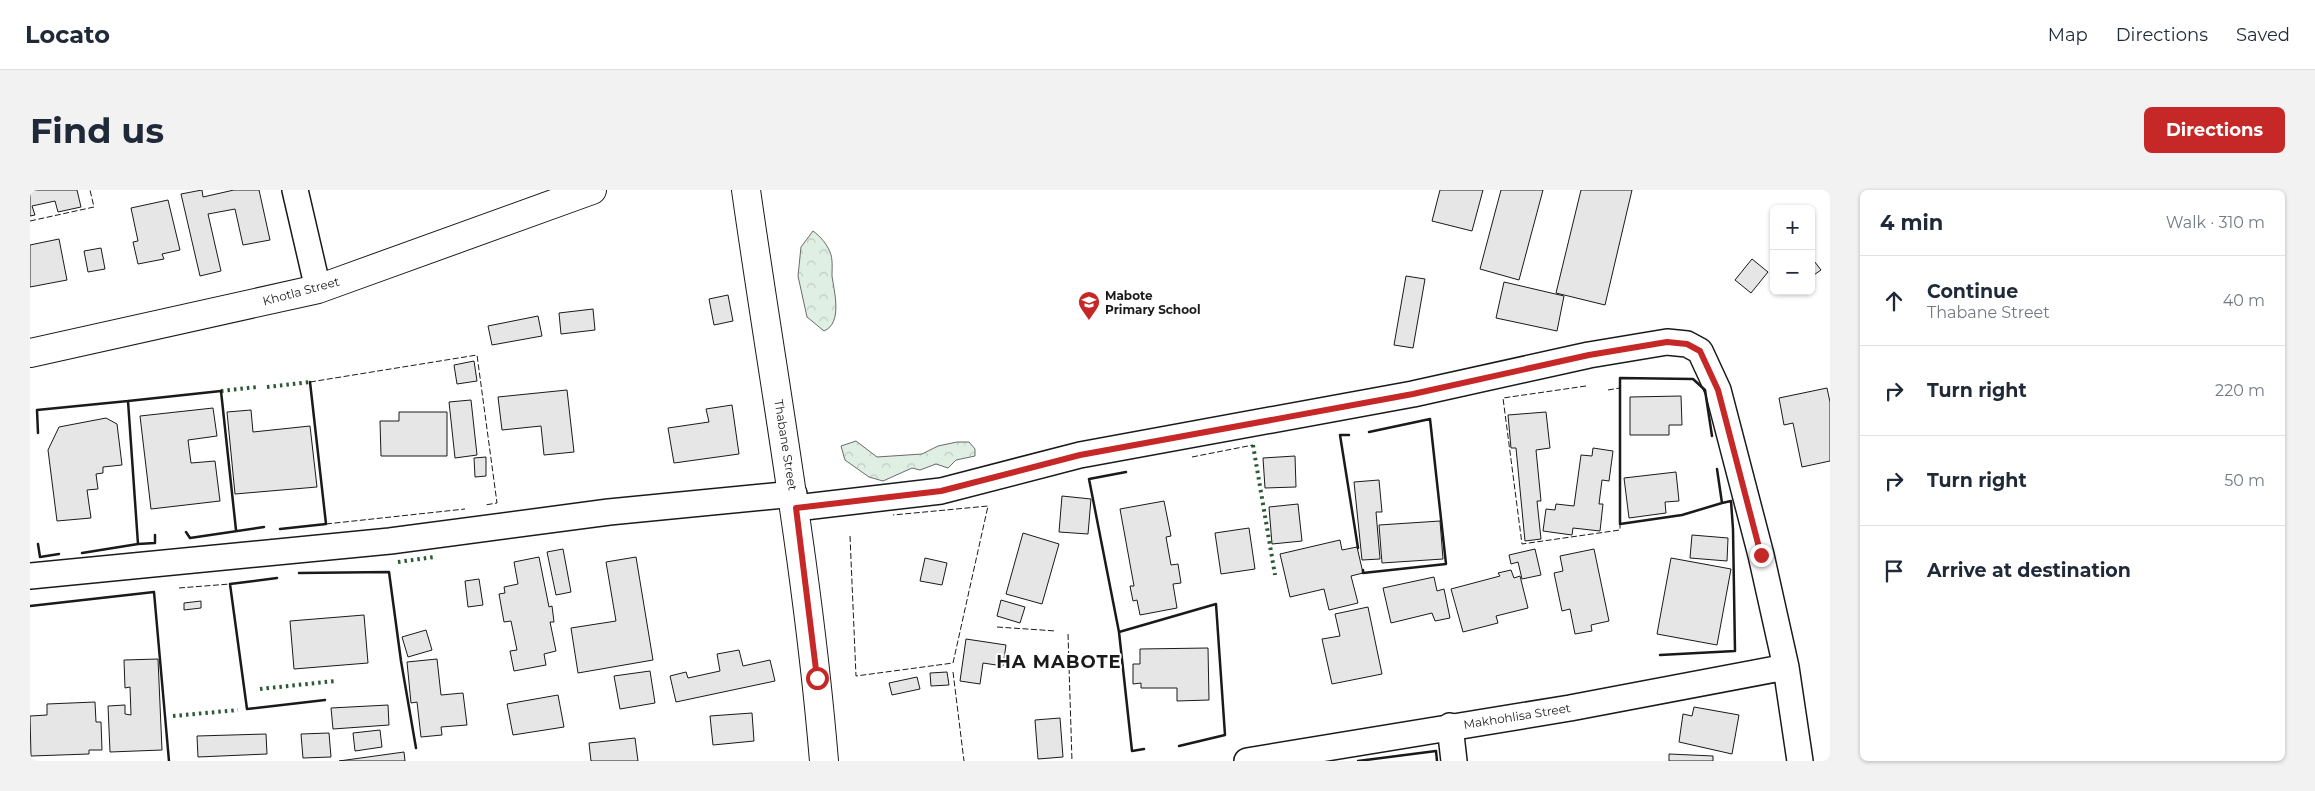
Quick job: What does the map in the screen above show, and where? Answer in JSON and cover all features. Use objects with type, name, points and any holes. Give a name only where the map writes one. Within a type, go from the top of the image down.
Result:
[{"type":"street","points":[[295,190],[318,289]]},
{"type":"street","name":"Khotla Street","points":[[30,353],[318,289],[592,190]]},
{"type":"street","name":"Thabane Street","points":[[746,190],[795,501],[817,678],[824,761]]},
{"type":"street","points":[[30,576],[390,541],[609,512],[941,491],[1098,451],[1413,394],[1589,355],[1667,342],[1687,344],[1700,351],[1718,390],[1761,555],[1786,667],[1800,761]]},
{"type":"street","name":"Makhohlisa Street","points":[[1247,761],[1450,726],[1570,708],[1786,667]]},
{"type":"street","points":[[1450,726],[1454,761]]},
{"type":"green space","points":[[813,231],[827,246],[832,261],[836,306],[834,321],[824,331],[807,317],[798,276],[801,247]]},
{"type":"green space","points":[[856,441],[877,457],[922,454],[938,446],[957,442],[969,442],[975,449],[975,456],[956,460],[948,468],[936,464],[920,470],[912,468],[883,481],[869,477],[845,460],[841,446]]},
{"type":"building","points":[[30,190],[77,190],[81,207],[58,212],[55,201],[32,206],[35,215],[30,216]]},
{"type":"building","points":[[202,190],[203,197],[234,190],[259,190],[270,240],[243,245],[235,209],[208,214],[221,271],[200,276],[181,194]]},
{"type":"building","points":[[1440,190],[1483,190],[1472,231],[1432,221]]},
{"type":"building","points":[[1501,190],[1543,190],[1519,280],[1480,269]]},
{"type":"building","points":[[1581,190],[1632,190],[1605,305],[1556,293]]},
{"type":"building","points":[[168,200],[180,250],[162,254],[164,259],[138,264],[133,242],[138,241],[131,208]]},
{"type":"building","points":[[59,239],[67,280],[30,287],[30,245]]},
{"type":"building","points":[[101,248],[105,269],[88,272],[84,251]]},
{"type":"building","points":[[1752,259],[1768,272],[1751,293],[1735,280]]},
{"type":"building","points":[[1815,262],[1821,270],[1815,274]]},
{"type":"building","points":[[1406,276],[1425,279],[1413,348],[1394,345]]},
{"type":"building","points":[[1504,282],[1564,296],[1557,331],[1496,318]]},
{"type":"building","points":[[728,295],[733,321],[714,325],[709,299]]},
{"type":"building","points":[[593,309],[595,330],[561,334],[559,313]]},
{"type":"building","points":[[538,316],[542,336],[492,345],[488,326]]},
{"type":"building","points":[[474,361],[477,381],[457,384],[454,365]]},
{"type":"building","points":[[1827,388],[1830,402],[1830,461],[1802,467],[1793,423],[1784,425],[1779,398]]},
{"type":"building","points":[[567,390],[574,452],[544,455],[541,426],[502,430],[498,397]]},
{"type":"building","points":[[1681,396],[1682,425],[1669,425],[1669,435],[1630,435],[1630,397]]},
{"type":"building","points":[[471,400],[477,455],[455,458],[449,402]]},
{"type":"building","points":[[732,405],[739,454],[674,463],[668,428],[709,422],[706,409]]},
{"type":"building","points":[[213,408],[217,436],[188,440],[191,463],[215,461],[220,501],[151,509],[140,416]]},
{"type":"building","points":[[251,410],[253,432],[310,426],[317,487],[235,494],[227,412]]},
{"type":"building","points":[[399,412],[447,412],[447,456],[381,456],[380,421],[399,421]]},
{"type":"building","points":[[1546,412],[1550,448],[1536,450],[1541,501],[1537,501],[1541,539],[1525,541],[1516,448],[1511,448],[1508,415]]},
{"type":"building","points":[[106,418],[117,424],[122,465],[103,467],[103,473],[96,474],[98,489],[87,490],[91,518],[57,521],[48,450],[59,427]]},
{"type":"building","points":[[1593,448],[1613,451],[1609,481],[1602,480],[1599,504],[1603,504],[1600,531],[1573,528],[1572,535],[1543,531],[1546,509],[1555,510],[1556,504],[1574,506],[1581,455],[1592,456]]},
{"type":"building","points":[[1295,456],[1296,487],[1265,488],[1263,458]]},
{"type":"building","points":[[486,457],[486,476],[475,477],[474,458]]},
{"type":"building","points":[[1676,472],[1679,501],[1665,502],[1666,513],[1629,518],[1624,478]]},
{"type":"building","points":[[1379,480],[1382,512],[1376,512],[1380,559],[1362,560],[1354,482]]},
{"type":"building","points":[[1062,496],[1091,499],[1088,534],[1059,532]]},
{"type":"building","points":[[1164,501],[1171,536],[1166,537],[1171,565],[1178,564],[1181,583],[1173,584],[1177,608],[1140,615],[1137,600],[1133,601],[1130,586],[1134,586],[1120,509]]},
{"type":"building","points":[[1298,504],[1302,541],[1272,544],[1269,507]]},
{"type":"building","points":[[1440,521],[1443,559],[1382,563],[1379,525]]},
{"type":"building","points":[[1249,528],[1255,569],[1221,574],[1215,533]]},
{"type":"building","points":[[1023,533],[1059,544],[1042,604],[1006,594]]},
{"type":"building","points":[[1692,535],[1728,538],[1727,561],[1690,558]]},
{"type":"building","points":[[1340,540],[1342,550],[1357,547],[1363,573],[1351,576],[1358,603],[1329,610],[1324,589],[1290,597],[1280,554]]},
{"type":"building","points":[[563,549],[571,592],[556,595],[547,552]]},
{"type":"building","points":[[1535,549],[1541,575],[1522,579],[1518,562],[1511,564],[1509,555]]},
{"type":"building","points":[[1594,549],[1609,621],[1591,625],[1592,631],[1575,634],[1570,609],[1562,611],[1554,573],[1563,571],[1560,556]]},
{"type":"building","points":[[539,557],[549,607],[552,606],[554,622],[550,622],[556,651],[544,654],[546,665],[514,671],[510,651],[517,650],[511,621],[504,622],[499,594],[505,593],[504,587],[518,584],[514,562]]},
{"type":"building","points":[[636,557],[653,660],[578,673],[571,628],[616,621],[606,562]]},
{"type":"building","points":[[925,558],[947,563],[942,585],[920,581]]},
{"type":"building","points":[[1671,558],[1731,569],[1717,645],[1657,634]]},
{"type":"building","points":[[1511,570],[1514,578],[1520,576],[1528,608],[1496,616],[1498,623],[1463,632],[1451,589],[1500,576],[1498,573]]},
{"type":"building","points":[[1434,577],[1437,591],[1444,589],[1450,618],[1435,621],[1432,613],[1391,623],[1383,588]]},
{"type":"building","points":[[479,579],[483,605],[468,607],[465,581]]},
{"type":"building","points":[[1001,600],[1025,607],[1020,623],[997,616]]},
{"type":"building","points":[[201,601],[201,608],[184,610],[184,603]]},
{"type":"building","points":[[1368,607],[1382,674],[1332,684],[1322,639],[1340,636],[1335,614]]},
{"type":"building","points":[[364,615],[368,663],[294,669],[290,621]]},
{"type":"building","points":[[426,630],[432,650],[408,657],[402,637]]},
{"type":"building","points":[[966,639],[1006,645],[1003,666],[983,663],[980,684],[960,681]]},
{"type":"building","points":[[1208,648],[1209,700],[1177,701],[1177,688],[1141,688],[1141,683],[1133,684],[1133,664],[1140,664],[1140,649]]},
{"type":"building","points":[[739,650],[743,666],[770,660],[775,681],[676,702],[670,676],[686,672],[688,678],[720,671],[717,654]]},
{"type":"building","points":[[158,659],[162,750],[110,752],[108,706],[125,705],[125,714],[131,715],[130,687],[125,688],[124,660]]},
{"type":"building","points":[[437,659],[441,695],[463,693],[467,725],[441,727],[442,735],[421,737],[417,702],[411,703],[407,662]]},
{"type":"building","points":[[650,671],[655,703],[620,709],[614,676]]},
{"type":"building","points":[[947,672],[949,685],[931,686],[930,673]]},
{"type":"building","points":[[917,677],[920,689],[892,695],[889,683]]},
{"type":"building","points":[[558,695],[564,727],[513,735],[507,704]]},
{"type":"building","points":[[95,702],[96,722],[101,722],[102,750],[89,750],[89,754],[31,756],[30,716],[47,715],[47,704]]},
{"type":"building","points":[[388,705],[389,725],[333,729],[331,708]]},
{"type":"building","points":[[1694,707],[1739,715],[1732,754],[1679,742],[1683,714],[1692,716]]},
{"type":"building","points":[[752,713],[754,741],[713,745],[710,716]]},
{"type":"building","points":[[1060,718],[1063,757],[1038,759],[1035,720]]},
{"type":"building","points":[[380,730],[382,747],[355,751],[353,733]]},
{"type":"building","points":[[329,733],[331,757],[303,758],[301,734]]},
{"type":"building","points":[[266,734],[267,754],[198,757],[197,736]]},
{"type":"building","points":[[635,738],[638,761],[591,761],[589,743]]},
{"type":"building","points":[[404,752],[405,761],[339,761]]},
{"type":"building","points":[[1669,754],[1713,756],[1713,761],[1669,761]]},
{"type":"hedge","points":[[267,387],[310,382]]},
{"type":"hedge","points":[[221,391],[257,387]]},
{"type":"hedge","points":[[1253,445],[1275,575]]},
{"type":"hedge","points":[[398,562],[434,557]]},
{"type":"hedge","points":[[260,689],[335,681]]},
{"type":"hedge","points":[[173,716],[238,710]]},
{"type":"fence","points":[[30,221],[94,207],[90,190]]},
{"type":"fence","points":[[310,382],[477,355],[497,503],[485,505]]},
{"type":"fence","points":[[1586,386],[1503,398],[1522,544],[1620,530],[1620,524]]},
{"type":"fence","points":[[1608,390],[1620,388]]},
{"type":"fence","points":[[1192,457],[1253,445]]},
{"type":"fence","points":[[850,536],[856,676],[953,663],[988,506],[893,515]]},
{"type":"fence","points":[[326,524],[465,509]]},
{"type":"fence","points":[[179,588],[230,584]]},
{"type":"fence","points":[[997,627],[1056,631]]},
{"type":"fence","points":[[1068,634],[1072,761]]},
{"type":"fence","points":[[953,672],[964,761]]},
{"type":"wall","points":[[1712,436],[1705,390],[1693,379],[1620,378],[1620,524],[1682,515],[1722,503],[1717,469]]},
{"type":"wall","points":[[280,529],[326,524],[310,382]]},
{"type":"wall","points":[[128,401],[221,391],[236,530]]},
{"type":"wall","points":[[38,433],[37,410],[128,401],[138,544],[82,553]]},
{"type":"wall","points":[[1363,570],[1363,573],[1446,564],[1430,419],[1369,432]]},
{"type":"wall","points":[[1349,435],[1340,435],[1358,548]]},
{"type":"wall","points":[[1119,632],[1089,479],[1126,472]]},
{"type":"wall","points":[[1660,655],[1735,651],[1731,501],[1722,503]]},
{"type":"wall","points":[[186,532],[190,538],[264,527]]},
{"type":"wall","points":[[138,544],[155,543],[155,535]]},
{"type":"wall","points":[[38,544],[40,557],[59,554]]},
{"type":"wall","points":[[299,573],[389,572],[401,661],[416,748]]},
{"type":"wall","points":[[277,578],[230,584],[247,709],[325,700]]},
{"type":"wall","points":[[30,606],[154,592],[169,761]]},
{"type":"wall","points":[[1144,749],[1132,751],[1119,632],[1216,604],[1225,735],[1179,746]]},
{"type":"wall","points":[[1358,761],[1436,751],[1437,761]]},
{"type":"place","name":"Mabote Primary School","points":[[1089,321]]},
{"type":"district","name":"HA MABOTE","points":[[1059,662]]},
{"type":"route","points":[[817,678],[796,508],[941,491],[1080,455],[1413,394],[1589,355],[1667,342],[1687,344],[1700,351],[1718,390],[1761,555]]}]
